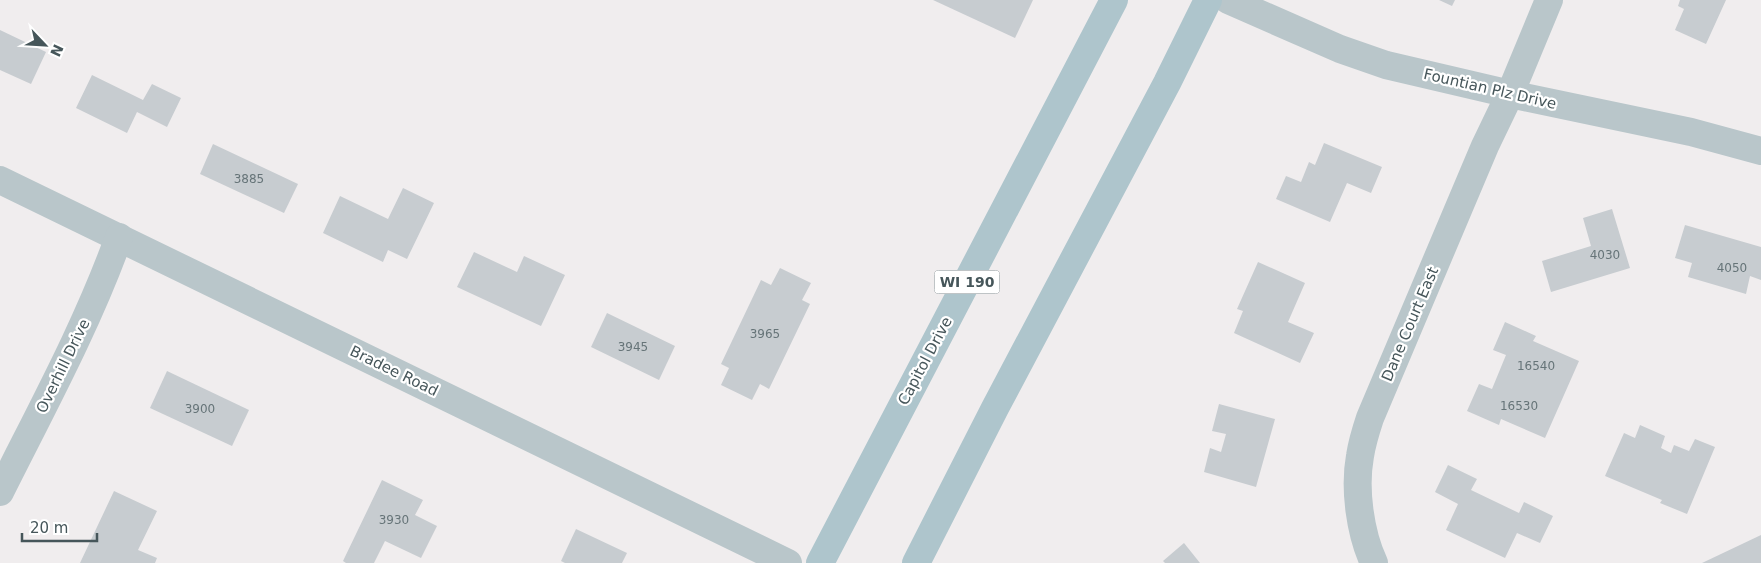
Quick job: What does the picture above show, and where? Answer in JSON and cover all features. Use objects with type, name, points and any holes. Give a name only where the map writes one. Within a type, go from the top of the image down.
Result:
[{"type":"main road","name":"Capitol Drive","points":[[820,563],[1114,0]]},
{"type":"main road","points":[[916,563],[995,408],[1167,83],[1208,0]]},
{"type":"street","name":"Fountian Plz Drive","points":[[1228,0],[1349,52],[1386,65],[1510,94],[1692,132],[1761,151]]},
{"type":"street","name":"Dane Court East","points":[[1374,563],[1367,548],[1361,521],[1359,491],[1360,457],[1370,418],[1549,0]]},
{"type":"street","name":"Bradee Road","points":[[0,180],[788,563]]},
{"type":"street","name":"Overhill Drive","points":[[0,492],[81,331],[119,237]]},
{"type":"building","points":[[933,0],[1033,0],[1015,38]]},
{"type":"building","points":[[1439,0],[1455,0],[1452,6]]},
{"type":"building","points":[[1680,0],[1726,0],[1706,44],[1675,30],[1684,9],[1678,6]]},
{"type":"building","points":[[0,30],[46,52],[31,84],[0,70]]},
{"type":"building","points":[[92,75],[143,100],[152,84],[181,98],[167,127],[137,112],[127,133],[76,108]]},
{"type":"building","points":[[1324,143],[1382,167],[1371,193],[1347,183],[1330,222],[1276,199],[1286,176],[1301,182],[1309,162],[1315,165]]},
{"type":"building","points":[[213,144],[298,184],[284,213],[200,174]]},
{"type":"building","points":[[403,188],[434,203],[407,259],[388,250],[383,262],[323,233],[340,196],[388,219]]},
{"type":"building","points":[[1612,209],[1630,268],[1551,292],[1542,261],[1591,246],[1583,218]]},
{"type":"building","points":[[1685,225],[1761,247],[1761,280],[1750,276],[1746,294],[1688,277],[1692,263],[1675,258]]},
{"type":"building","points":[[474,252],[517,272],[524,256],[565,275],[541,326],[457,287]]},
{"type":"building","points":[[1258,262],[1305,283],[1288,322],[1314,333],[1300,363],[1234,333],[1243,311],[1237,309]]},
{"type":"building","points":[[780,268],[811,283],[802,300],[810,304],[769,389],[760,384],[752,400],[721,385],[729,368],[721,364],[761,280],[771,285]]},
{"type":"building","points":[[607,313],[675,346],[659,380],[591,347]]},
{"type":"building","points":[[1505,322],[1536,336],[1533,341],[1579,361],[1545,438],[1501,419],[1499,425],[1467,411],[1479,384],[1492,389],[1506,355],[1493,350]]},
{"type":"building","points":[[167,371],[249,410],[232,446],[150,408]]},
{"type":"building","points":[[1219,404],[1275,419],[1256,487],[1204,472],[1210,448],[1221,452],[1226,434],[1212,431]]},
{"type":"building","points":[[1640,425],[1665,436],[1661,448],[1671,453],[1674,445],[1689,451],[1695,439],[1715,447],[1687,514],[1660,503],[1662,500],[1605,476],[1624,433],[1635,438]]},
{"type":"building","points":[[1448,465],[1477,479],[1471,490],[1519,513],[1524,502],[1553,516],[1540,543],[1517,533],[1505,558],[1446,530],[1458,504],[1435,492]]},
{"type":"building","points":[[382,480],[423,500],[415,515],[437,526],[421,558],[385,541],[374,563],[346,563],[343,561]]},
{"type":"building","points":[[114,491],[157,511],[138,550],[157,558],[155,563],[80,563]]},
{"type":"building","points":[[576,529],[627,553],[622,563],[565,563],[561,561]]},
{"type":"building","points":[[1761,535],[1761,563],[1702,563]]},
{"type":"building","points":[[1184,543],[1200,563],[1165,563],[1163,561]]}]
